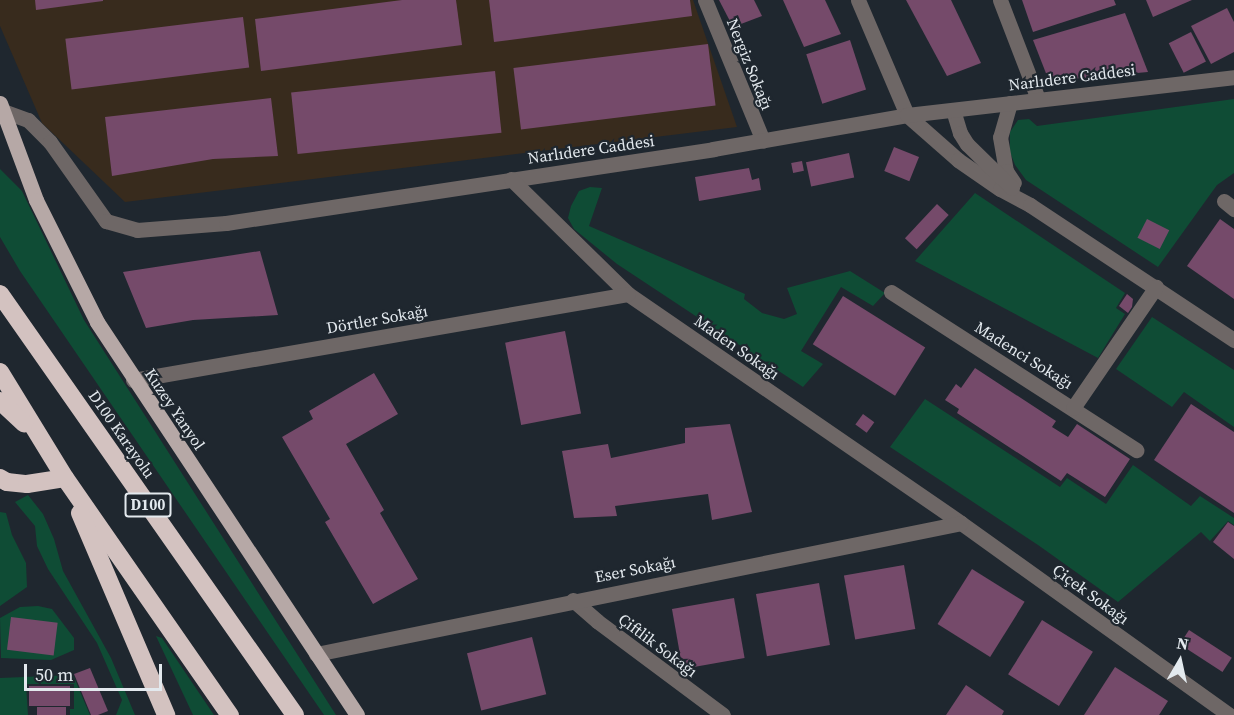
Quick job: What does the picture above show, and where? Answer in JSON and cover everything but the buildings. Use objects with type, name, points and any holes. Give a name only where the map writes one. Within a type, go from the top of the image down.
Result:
[{"type":"highway","name":"D100 Karayolu","points":[[0,294],[295,715]]},
{"type":"highway","points":[[0,372],[65,478],[230,715]]},
{"type":"highway","points":[[0,401],[39,436]]},
{"type":"highway","points":[[0,478],[7,482],[27,484],[65,478]]},
{"type":"highway","points":[[65,478],[166,715]]},
{"type":"main road","name":"Kuzey Yanyol","points":[[2,107],[36,200],[97,322],[133,380],[357,715]]},
{"type":"street","name":"Nergiz Sokağı","points":[[705,0],[763,141]]},
{"type":"street","points":[[858,0],[907,115],[958,160],[1000,189],[1030,204],[1234,340]]},
{"type":"street","points":[[999,0],[1038,99]]},
{"type":"street","name":"Narlıdere Caddesi","points":[[2,107],[28,120],[50,142],[106,220],[137,230],[226,223],[763,141],[907,115],[1234,77]]},
{"type":"street","points":[[1010,103],[1000,137],[1002,156],[1006,171],[1030,204]]},
{"type":"street","points":[[953,110],[960,133],[967,144],[1030,204]]},
{"type":"street","name":"Maden Sokağı","points":[[511,179],[628,294],[961,523]]},
{"type":"street","points":[[1073,408],[1156,287]]},
{"type":"street","name":"Madenci Sokağı","points":[[891,292],[1136,450]]},
{"type":"street","name":"Dörtler Sokağı","points":[[133,380],[628,294]]},
{"type":"street","name":"Eser Sokağı","points":[[316,654],[961,523]]},
{"type":"street","name":"Çiçek Sokağı","points":[[961,523],[1228,712]]},
{"type":"street","name":"Çiftlik Sokağı","points":[[573,600],[597,621],[723,715]]},
{"type":"shaded area","points":[[0,0],[693,0],[737,127],[125,202],[42,123],[0,26]]},
{"type":"green space","points":[[1234,99],[1234,173],[1217,185],[1158,267],[1026,180],[1015,165],[1010,152],[1010,132],[1018,120],[1029,119],[1037,126]]},
{"type":"green space","points":[[0,169],[22,191],[84,320],[336,715],[324,715],[20,271],[0,237]]},
{"type":"green space","points":[[590,187],[602,188],[589,226],[745,294],[744,299],[762,313],[784,319],[797,314],[787,288],[850,271],[885,293],[873,306],[841,287],[801,351],[823,364],[803,387],[617,264],[574,229],[568,218],[571,206],[579,191]]},
{"type":"green space","points":[[975,193],[1125,293],[1116,308],[1125,314],[1098,358],[915,261]]},
{"type":"green space","points":[[1152,317],[1234,370],[1234,427],[1184,392],[1172,407],[1116,369]]},
{"type":"green space","points":[[925,399],[1060,487],[1067,478],[1106,504],[1133,465],[1191,506],[1200,496],[1234,518],[1234,525],[1228,521],[1210,541],[1201,532],[1118,602],[1038,545],[890,447]]},
{"type":"green space","points":[[28,495],[43,514],[54,539],[63,571],[111,658],[135,715],[116,715],[122,700],[97,643],[48,569],[37,546],[35,526],[15,502]]},
{"type":"green space","points":[[0,512],[6,513],[12,535],[26,563],[27,587],[0,606]]},
{"type":"green space","points":[[38,606],[52,609],[74,638],[74,650],[51,660],[1,658],[0,618],[20,607]]},
{"type":"green space","points":[[156,636],[162,638],[214,715],[193,715]]},
{"type":"green space","points":[[73,675],[90,715],[70,715],[70,709],[74,709],[74,684],[26,684],[28,715],[0,715],[0,678]]}]
